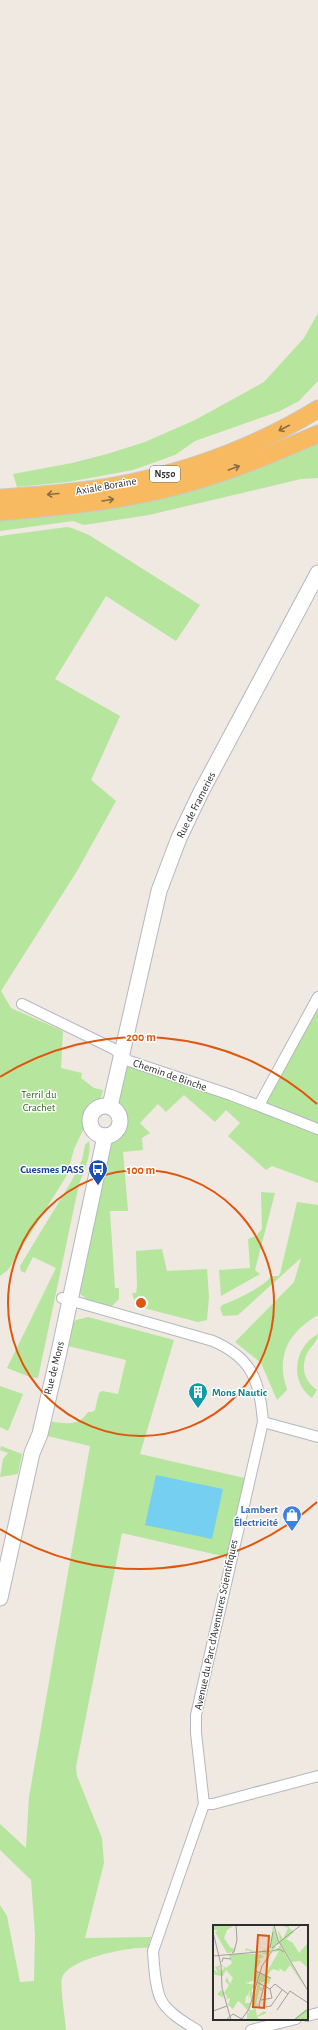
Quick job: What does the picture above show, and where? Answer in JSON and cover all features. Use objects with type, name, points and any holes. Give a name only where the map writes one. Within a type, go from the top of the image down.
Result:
[{"type":"highway","name":"Axiale Boraine","points":[[0,498],[114,486],[178,470],[256,442],[318,409]]},
{"type":"highway","name":"Axiale Boraine","points":[[0,512],[109,500],[170,488],[222,473],[318,434]]},
{"type":"main road","name":"Rue de Frameries","points":[[121,1054],[159,891],[168,863],[201,792],[318,573]]},
{"type":"main road","points":[[110,1106],[121,1054]]},
{"type":"main road","points":[[110,1106],[116,1110],[121,1121],[118,1130],[101,1135],[90,1124],[92,1114],[100,1107],[110,1106]]},
{"type":"main road","name":"Rue de Mons","points":[[0,1598],[36,1441],[40,1434],[52,1361],[101,1135]]},
{"type":"street","points":[[258,1105],[318,997]]},
{"type":"street","name":"Chemin de Binche","points":[[22,1004],[121,1054],[129,1061],[258,1105],[318,1129]]},
{"type":"street","name":"Avenue du Parc d'Aventures Scientifiques","points":[[66,1299],[213,1341],[229,1348],[244,1360],[253,1374],[262,1406],[263,1422],[196,1715],[196,1733],[204,1804],[153,1951],[154,1973],[162,2003],[178,2018],[197,2030]]},
{"type":"street","points":[[263,1422],[318,1437]]},
{"type":"street","points":[[204,1804],[213,1804],[318,1776]]},
{"type":"street","points":[[308,2016],[318,2014]]},
{"type":"street","points":[[251,2030],[292,2020]]},
{"type":"green space","points":[[318,313],[318,381],[299,401],[280,411],[195,441],[175,455],[133,470],[68,482],[17,487],[13,474],[72,463],[145,442],[195,420],[264,382],[304,338]]},
{"type":"green space","points":[[318,440],[318,478],[301,479],[149,515],[84,525],[73,521],[0,531],[0,512]]},
{"type":"green space","name":"Terril du Crachet","points":[[67,527],[89,535],[200,605],[176,641],[106,596],[55,679],[120,716],[91,780],[116,801],[77,871],[1,991],[11,1008],[63,1031],[61,1068],[82,1073],[81,1078],[94,1088],[103,1090],[100,1102],[90,1108],[85,1116],[84,1128],[74,1149],[67,1175],[8,1270],[0,1276],[0,536]]},
{"type":"green space","points":[[318,999],[318,1129],[259,1105]]},
{"type":"green space","points":[[129,1065],[318,1132],[318,1183],[272,1166],[266,1170],[228,1136],[240,1123],[226,1110],[215,1122],[184,1095],[166,1112],[158,1104],[140,1123],[150,1133],[142,1138],[143,1150],[123,1152],[128,1211],[110,1211],[115,1288],[119,1288],[119,1299],[112,1306],[87,1300],[77,1289],[111,1143],[123,1130],[124,1126],[119,1106],[119,1094],[126,1067]]},
{"type":"green space","points":[[89,1141],[90,1146],[88,1157],[79,1184],[38,1378],[30,1377],[7,1368],[56,1268],[33,1257],[25,1273],[21,1271],[20,1266],[71,1182],[82,1160],[85,1145]]},
{"type":"green space","points":[[261,1192],[275,1193],[255,1270],[260,1274],[221,1296],[219,1270],[250,1268],[248,1239],[256,1236],[262,1229]]},
{"type":"green space","points":[[297,1202],[318,1205],[318,1315],[297,1332],[287,1346],[283,1362],[283,1374],[287,1390],[277,1400],[261,1363],[235,1342],[294,1282],[301,1258],[238,1315],[223,1316],[220,1308],[222,1305],[256,1289],[271,1276],[278,1276],[280,1274]]},
{"type":"green space","points":[[162,1249],[167,1271],[207,1269],[209,1297],[207,1320],[198,1322],[136,1306],[132,1293],[136,1293],[137,1287],[136,1251]]},
{"type":"green space","points":[[88,1317],[174,1340],[140,1454],[249,1479],[231,1558],[122,1533],[76,1767],[77,1776],[102,1838],[104,1863],[85,1938],[151,1937],[148,1948],[128,1949],[100,1955],[75,1965],[66,1971],[62,1978],[62,1996],[66,2030],[0,2030],[0,1905],[7,1916],[20,1982],[34,1981],[35,1934],[31,1880],[0,1850],[0,1824],[26,1848],[29,1797],[90,1446],[43,1435],[47,1421],[64,1423],[75,1422],[84,1417],[88,1412],[95,1410],[99,1393],[102,1391],[118,1394],[126,1360],[64,1345],[68,1326],[76,1320]]},
{"type":"green space","points":[[318,1334],[316,1341],[309,1350],[304,1361],[304,1372],[306,1377],[312,1386],[317,1390],[312,1398],[300,1383],[297,1374],[297,1364],[299,1355],[304,1347]]},
{"type":"green space","points":[[0,1386],[23,1394],[8,1431],[0,1427]]},
{"type":"green space","points":[[1,1446],[22,1454],[18,1474],[0,1477],[3,1459],[8,1453],[0,1450]]},
{"type":"water","points":[[156,1475],[223,1489],[212,1539],[145,1525]]},
{"type":"place","name":"Cuesmes PASS","points":[[98,1186]]},
{"type":"place","name":"Mons Nautic","points":[[198,1409]]},
{"type":"place","name":"Lambert Électricité","points":[[292,1532]]}]
